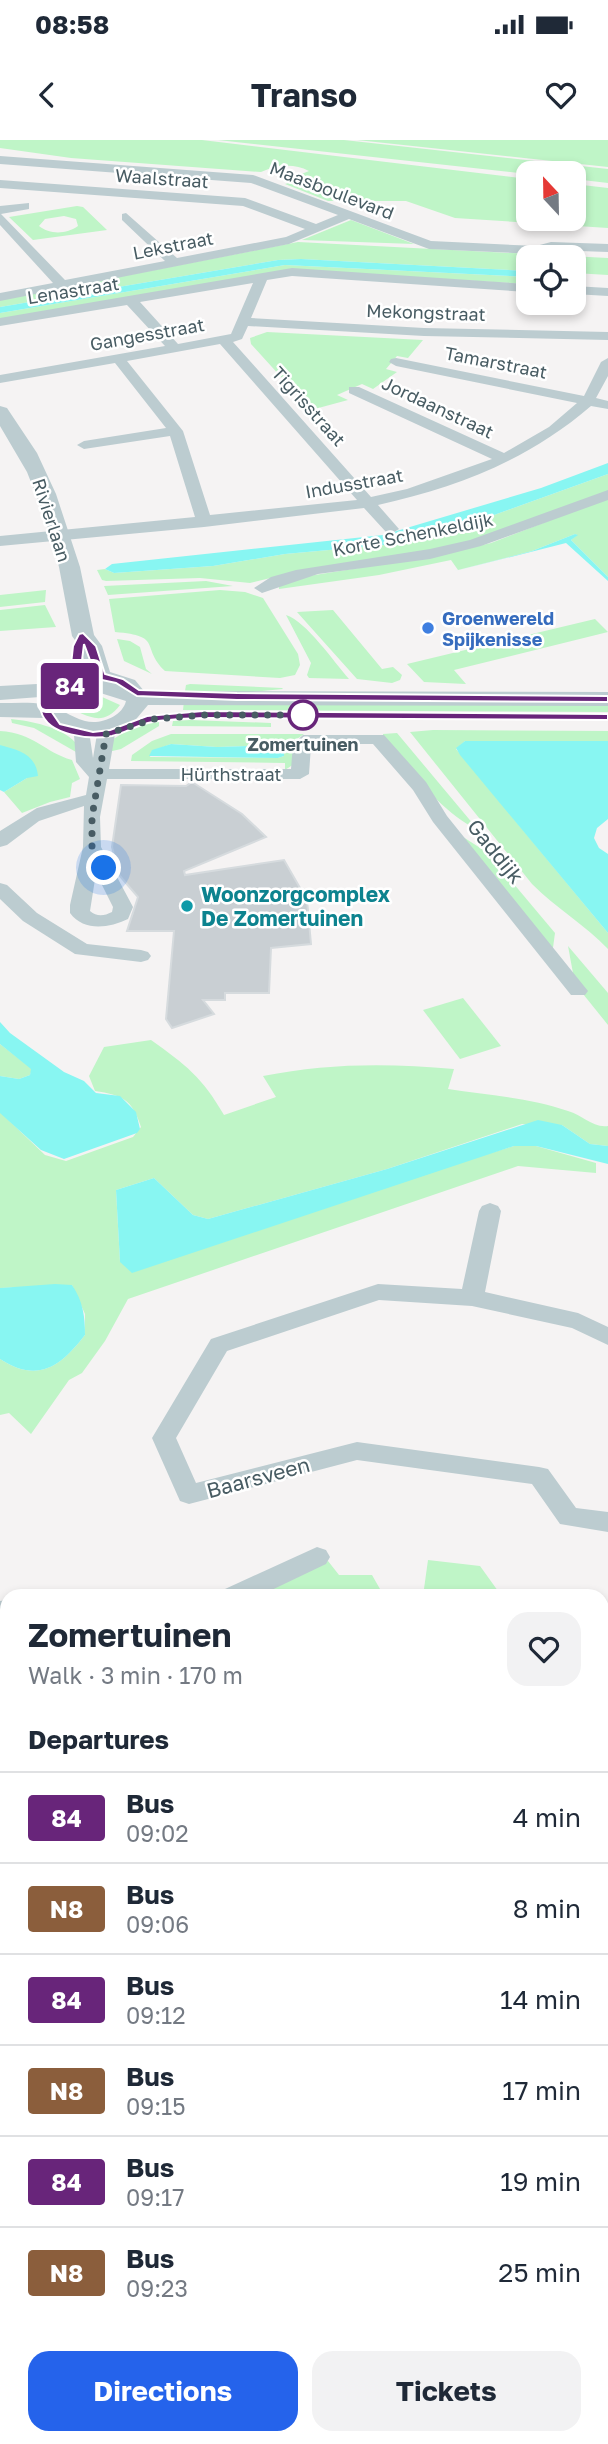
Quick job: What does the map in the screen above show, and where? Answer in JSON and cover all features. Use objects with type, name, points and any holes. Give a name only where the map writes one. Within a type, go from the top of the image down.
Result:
[{"type":"street","name":"Maasboulevard","points":[[0,160],[253,179],[429,245],[536,250],[551,246],[608,248]]},
{"type":"street","name":"Waalstraat","points":[[0,184],[245,202],[317,229]]},
{"type":"street","points":[[0,210],[25,206]]},
{"type":"street","name":"Lekstraat","points":[[0,297],[289,240],[349,215]]},
{"type":"street","points":[[0,218],[62,285]]},
{"type":"street","points":[[126,218],[175,263]]},
{"type":"street","name":"Gangesstraat","points":[[130,300],[292,272],[516,287]]},
{"type":"street","name":"Gangesstraat","points":[[0,379],[224,340],[237,335],[262,277]]},
{"type":"street","points":[[586,291],[608,292]]},
{"type":"street","name":"Lenastraat","points":[[0,322],[130,300],[174,348]]},
{"type":"street","name":"Mekongstraat","points":[[243,322],[424,332],[608,336]]},
{"type":"street","name":"Tigrisstraat","points":[[224,340],[391,529]]},
{"type":"street","points":[[118,358],[176,431],[204,522]]},
{"type":"street","name":"Tamarstraat","points":[[396,362],[588,401]]},
{"type":"street","name":"Indusstraat","points":[[0,541],[370,503],[442,484],[505,459],[554,430],[588,401],[608,362]]},
{"type":"street","name":"Jordaanstraat","points":[[354,390],[505,459]]},
{"type":"street","points":[[588,401],[608,405]]},
{"type":"street","name":"Rivierlaan","points":[[0,412],[28,453],[45,491],[59,535],[83,636],[91,646],[100,676]]},
{"type":"street","points":[[84,445],[176,431]]},
{"type":"street","name":"Korte Schenkeldijk","points":[[262,588],[274,580],[311,572],[430,554],[485,541],[608,495]]},
{"type":"street","name":"Rivierlaan","points":[[75,681],[78,646],[83,636]]},
{"type":"street","points":[[0,716],[41,718],[50,704],[75,681],[100,676],[120,681],[137,707]]},
{"type":"street","points":[[75,681],[102,684],[124,695],[137,707],[203,715],[608,717]]},
{"type":"street","points":[[0,695],[50,704]]},
{"type":"street","points":[[50,704],[63,729],[99,732],[137,707],[237,696],[608,699]]},
{"type":"street","points":[[0,710],[50,704]]},
{"type":"street","points":[[92,847],[99,732]]},
{"type":"street","name":"Hürthstraat","points":[[97,774],[300,774],[302,744],[309,739],[378,739]]},
{"type":"street","name":"Gaddijk","points":[[378,739],[416,781],[432,802],[439,818],[578,991]]},
{"type":"street","points":[[0,841],[15,827],[41,812],[62,804],[95,799]]},
{"type":"street","points":[[0,889],[30,917],[82,950],[141,956]]},
{"type":"street","points":[[472,1298],[490,1211]]},
{"type":"street","name":"Baarsveen","points":[[608,1338],[578,1321],[472,1298],[378,1292],[219,1345],[164,1438],[189,1494],[357,1451],[539,1476],[569,1517],[608,1522]]},
{"type":"street","points":[[249,1589],[317,1557]]},
{"type":"green space","points":[[0,140],[202,140],[516,178],[516,222],[455,218],[406,201],[328,201],[285,184],[289,183],[284,181],[309,171],[291,166],[279,166],[261,172],[71,158],[0,148]]},
{"type":"green space","points":[[218,140],[344,140],[535,161],[516,161],[516,173]]},
{"type":"green space","points":[[357,140],[608,140],[608,167],[586,165],[586,161],[552,161]]},
{"type":"green space","points":[[586,167],[608,169],[608,183],[586,180]]},
{"type":"green space","points":[[586,185],[608,188],[608,228],[586,227]]},
{"type":"green space","points":[[77,206],[83,207],[107,230],[33,240],[9,217]],"holes":[[[64,216],[76,219],[78,226],[64,232],[48,231],[39,226],[45,219]]]},
{"type":"green space","points":[[351,220],[414,244],[302,240]]},
{"type":"green space","points":[[298,242],[516,253],[516,270],[278,260],[0,307],[0,300]]},
{"type":"green space","points":[[586,257],[608,258],[608,275],[586,274]]},
{"type":"green space","points":[[285,265],[516,276],[516,283],[295,270],[0,321],[0,313]]},
{"type":"green space","points":[[267,332],[423,340],[408,358],[397,356],[386,369],[397,372],[373,389],[362,384],[337,395],[348,400],[311,410],[251,344],[250,338]]},
{"type":"green space","points":[[608,474],[608,493],[461,545],[287,574],[250,583],[200,578],[106,581],[102,580],[97,570],[105,569],[114,573],[213,566],[285,554],[395,544],[494,515]]},
{"type":"green space","points":[[608,498],[608,577],[571,540],[577,535],[575,534],[532,551],[458,570],[451,560],[379,575],[279,589],[279,585],[296,578],[440,555],[491,543]]},
{"type":"green space","points":[[206,581],[233,586],[108,595],[104,586]]},
{"type":"green space","points":[[46,590],[45,602],[0,607],[0,595]]},
{"type":"green space","points":[[220,590],[245,592],[263,598],[298,654],[300,665],[295,675],[280,678],[165,671],[146,640],[140,636],[115,632],[109,599]]},
{"type":"green space","points":[[45,605],[56,627],[0,631],[0,610]]},
{"type":"green space","points":[[333,610],[382,669],[393,667],[402,675],[400,680],[392,683],[357,679],[297,612]]},
{"type":"green space","points":[[286,615],[311,633],[349,679],[309,678],[307,675],[311,663]]},
{"type":"green space","points":[[595,619],[608,632],[454,670],[466,684],[424,682],[407,664]]},
{"type":"green space","points":[[117,639],[130,641],[140,647],[146,669],[152,674],[124,661]]},
{"type":"green space","points":[[186,685],[283,689],[252,692],[185,691]]},
{"type":"green space","points":[[91,692],[120,705],[113,713],[99,718],[64,706],[73,696]]},
{"type":"green space","points":[[184,701],[608,704],[608,712],[183,710]]},
{"type":"green space","points":[[11,719],[36,723],[62,732],[75,742],[76,752],[34,728],[12,723]]},
{"type":"green space","points":[[159,721],[159,726],[121,749],[108,752],[108,743],[120,735]]},
{"type":"green space","points":[[173,721],[271,723],[271,727],[172,726]]},
{"type":"green space","points":[[0,731],[22,735],[72,760],[80,779],[72,783],[70,797],[22,813],[4,792],[27,778],[0,745]]},
{"type":"green space","points":[[608,731],[608,741],[465,741],[456,749],[608,933],[608,949],[532,884],[410,732]]},
{"type":"green space","points":[[397,733],[479,831],[439,802],[383,741],[383,734]]},
{"type":"green space","points":[[171,734],[304,734],[297,739],[294,764],[285,770],[285,763],[131,761],[132,755],[152,741]],"holes":[[[171,744],[217,747],[275,745],[284,752],[284,756],[150,757],[152,751]]]},
{"type":"green space","points":[[446,826],[488,853],[555,933],[552,955]]},
{"type":"green space","points":[[568,946],[608,993],[608,1025],[575,984]]},
{"type":"green space","points":[[463,998],[501,1046],[460,1059],[423,1010]]},
{"type":"green space","points":[[151,1040],[192,1073],[224,1115],[276,1097],[263,1076],[358,1065],[454,1069],[448,1089],[524,1100],[573,1113],[597,1125],[608,1126],[608,1146],[590,1144],[562,1125],[522,1124],[387,1169],[208,1219],[193,1215],[154,1178],[116,1190],[120,1262],[514,1146],[536,1146],[596,1163],[596,1173],[518,1166],[128,1299],[105,1341],[82,1373],[69,1380],[31,1434],[9,1413],[0,1415],[0,1359],[26,1370],[37,1371],[58,1363],[85,1335],[85,1314],[72,1285],[0,1288],[0,1112],[45,1155],[66,1161],[133,1137],[141,1127],[130,1104],[112,1094],[95,1091],[89,1076],[104,1047]]},
{"type":"green space","points":[[0,1044],[32,1069],[30,1075],[19,1079],[0,1076]]},
{"type":"green space","points":[[428,1560],[480,1566],[497,1589],[424,1589]]},
{"type":"green space","points":[[328,1561],[339,1575],[372,1575],[380,1589],[273,1589],[269,1581]]},
{"type":"water","points":[[278,260],[516,270],[516,276],[285,265],[0,313],[0,307]]},
{"type":"water","points":[[608,463],[608,474],[494,515],[395,544],[285,554],[213,566],[114,573],[105,569],[112,564],[383,535],[541,488]]},
{"type":"water","points":[[578,535],[571,540],[608,577],[608,581],[566,543],[451,572],[532,551]]},
{"type":"water","points":[[465,741],[608,741],[608,819],[597,828],[594,838],[599,848],[608,854],[608,933],[460,755],[456,748]]},
{"type":"water","points":[[171,744],[217,747],[275,745],[284,752],[284,756],[149,756],[152,750]]},
{"type":"water","points":[[0,745],[30,758],[38,776],[27,778],[4,792],[0,790]]},
{"type":"water","points":[[0,1022],[10,1033],[64,1072],[84,1081],[96,1093],[120,1096],[136,1112],[140,1129],[137,1133],[64,1159],[41,1150],[0,1113],[0,1076],[19,1079],[30,1075],[31,1069],[0,1044]]},
{"type":"water","points":[[538,1120],[562,1125],[590,1144],[608,1146],[608,1164],[536,1146],[514,1146],[132,1273],[120,1262],[116,1190],[154,1178],[193,1215],[208,1219],[387,1169]]},
{"type":"water","points":[[72,1285],[76,1291],[83,1309],[85,1335],[67,1355],[48,1368],[26,1370],[0,1359],[0,1288]]},
{"type":"building","name":"Woonzorgcomplex De Zomertuinen","points":[[192,782],[242,814],[266,837],[184,871],[185,875],[284,860],[307,900],[311,944],[271,948],[269,993],[225,993],[225,1000],[203,1000],[214,1014],[172,1028],[166,1019],[174,931],[127,931],[138,897],[119,875],[112,847],[121,785],[186,786]]},
{"type":"bus line","name":"84","points":[[608,699],[137,693],[120,681],[100,676],[91,646],[83,636],[78,646],[74,685],[53,695],[46,711],[47,717],[57,726],[83,735],[112,733],[147,720],[203,715],[608,717]]},
{"type":"place","name":"Groenwereld Spijkenisse","points":[[428,628]]},
{"type":"place","name":"Zomertuinen","points":[[303,715]]},
{"type":"place","name":"Woonzorgcomplex De Zomertuinen","points":[[187,906]]},
{"type":"route","points":[[104,868],[92,847],[92,817],[97,774],[106,734],[154,719],[203,715],[303,715]]}]
